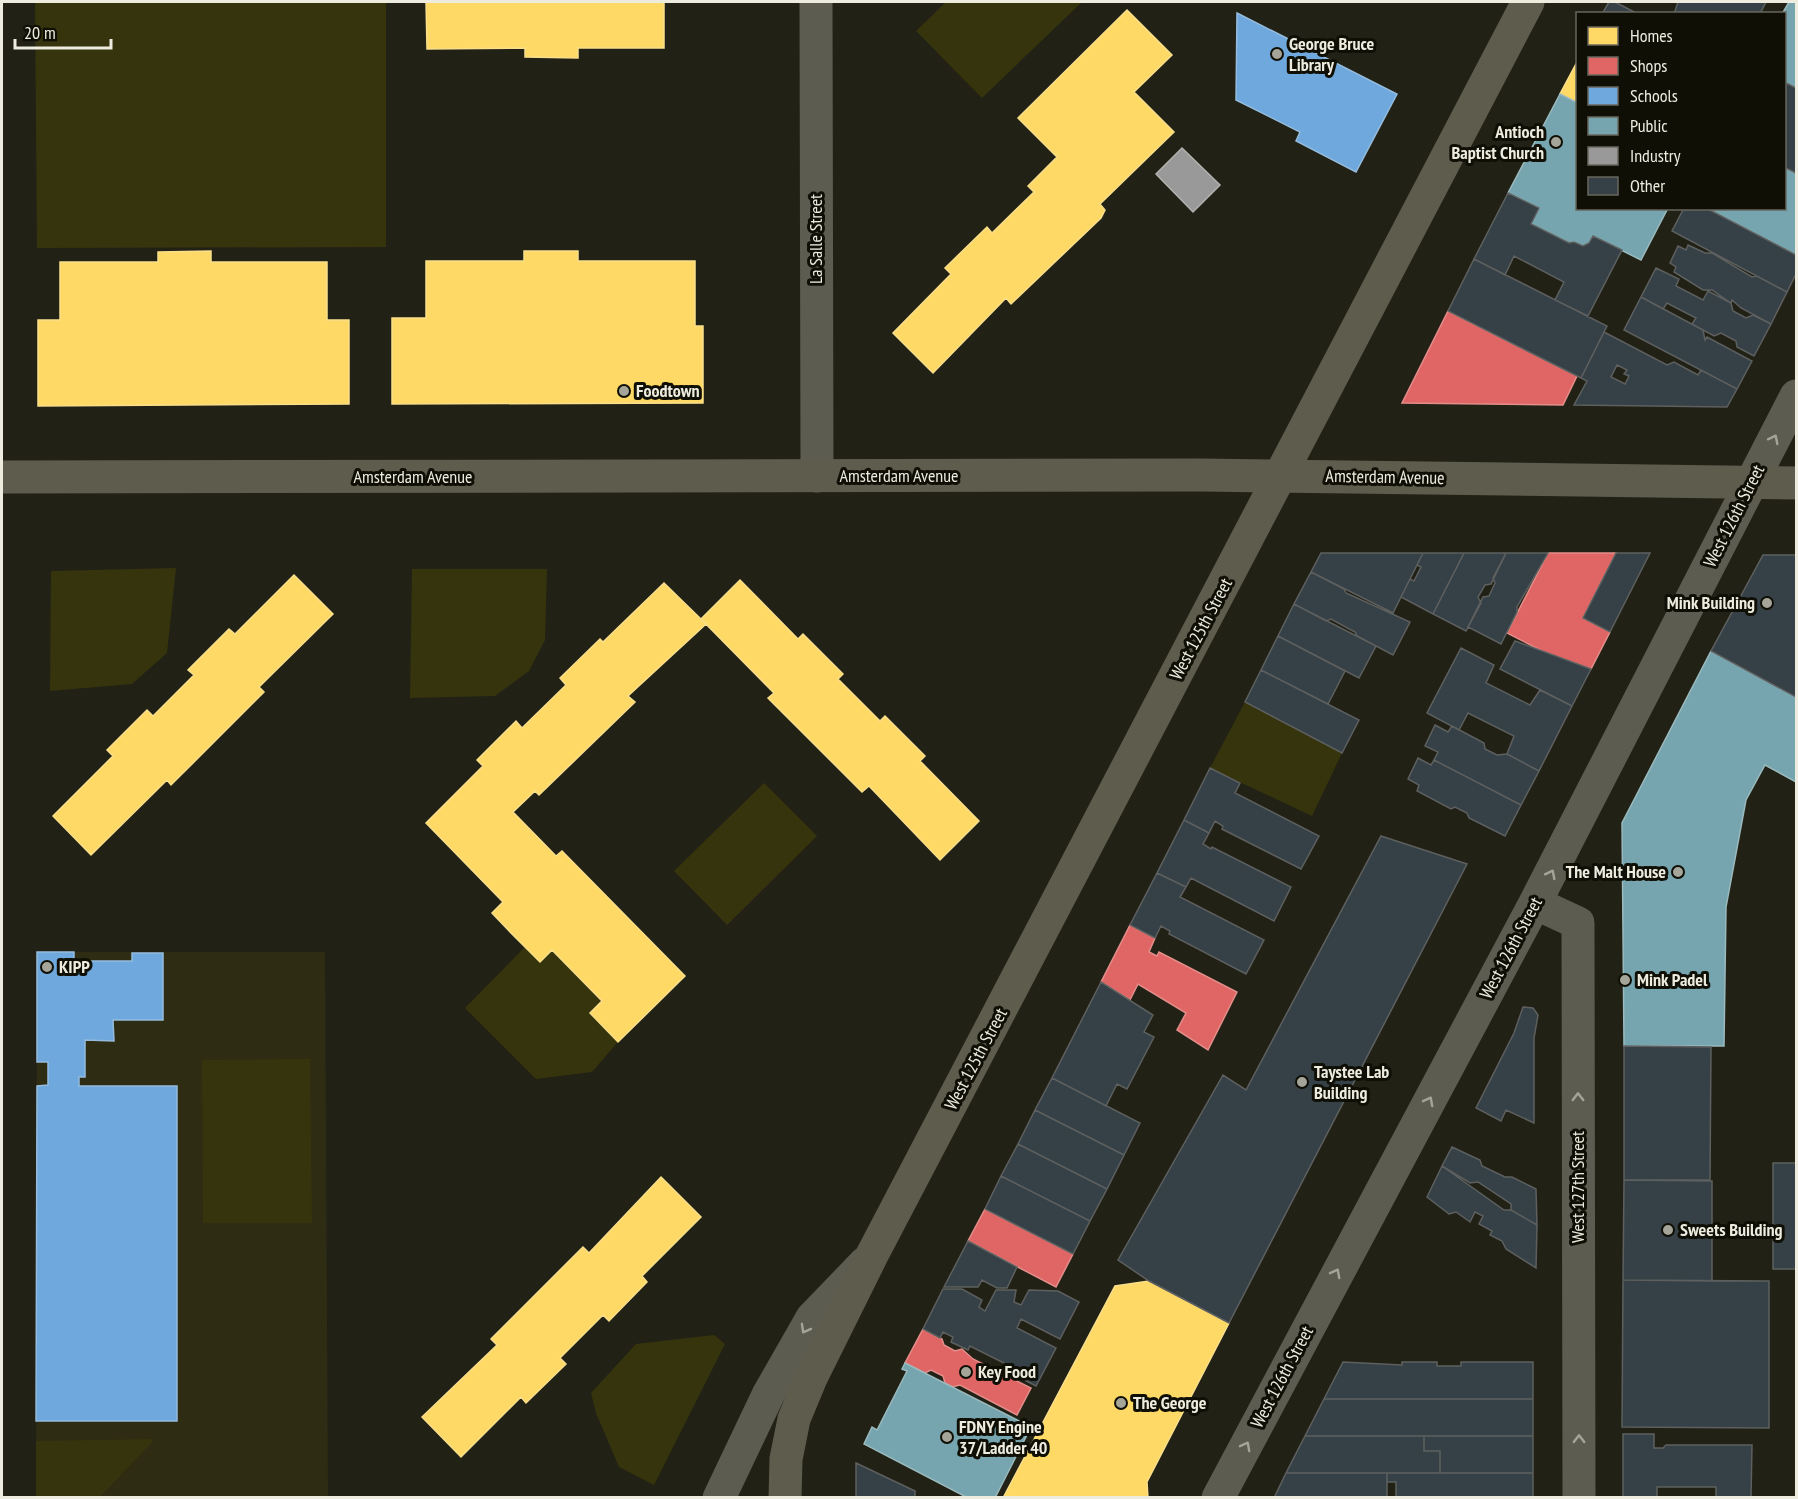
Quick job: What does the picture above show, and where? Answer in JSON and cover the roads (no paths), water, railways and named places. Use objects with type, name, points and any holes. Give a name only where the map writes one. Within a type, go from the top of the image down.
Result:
[{"type":"main road","name":"West 125th Street","points":[[785,1497],[786,1459],[794,1419],[811,1378],[872,1255],[1528,2]]},
{"type":"main road","name":"Amsterdam Avenue","points":[[2,477],[1282,475],[1797,483]]},
{"type":"street","name":"La Salle Street","points":[[816,2],[817,476]]},
{"type":"street","name":"West 126th Street","points":[[1218,1497],[1536,903],[1797,396]]},
{"type":"street","name":"West 127th Street","points":[[1536,903],[1578,923],[1579,1497]]},
{"type":"street","name":"West 125th Street","points":[[719,1497],[768,1395],[812,1318],[872,1255]]},
{"type":"place","name":"George Bruce Library","points":[[1277,54]]},
{"type":"place","name":"Antioch Baptist Church","points":[[1556,142]]},
{"type":"place","name":"Foodtown","points":[[624,391]]},
{"type":"place","name":"Mink Building","points":[[1767,603]]},
{"type":"place","name":"The Malt House","points":[[1678,872]]},
{"type":"place","name":"KIPP","points":[[47,967]]},
{"type":"place","name":"Mink Padel","points":[[1625,980]]},
{"type":"place","name":"Taystee Lab Building","points":[[1302,1082]]},
{"type":"place","name":"Sweets Building","points":[[1668,1230]]},
{"type":"place","name":"Key Food","points":[[966,1372]]},
{"type":"place","name":"The George","points":[[1121,1403]]},
{"type":"place","name":"FDNY Engine 37/Ladder 40","points":[[947,1437]]}]
